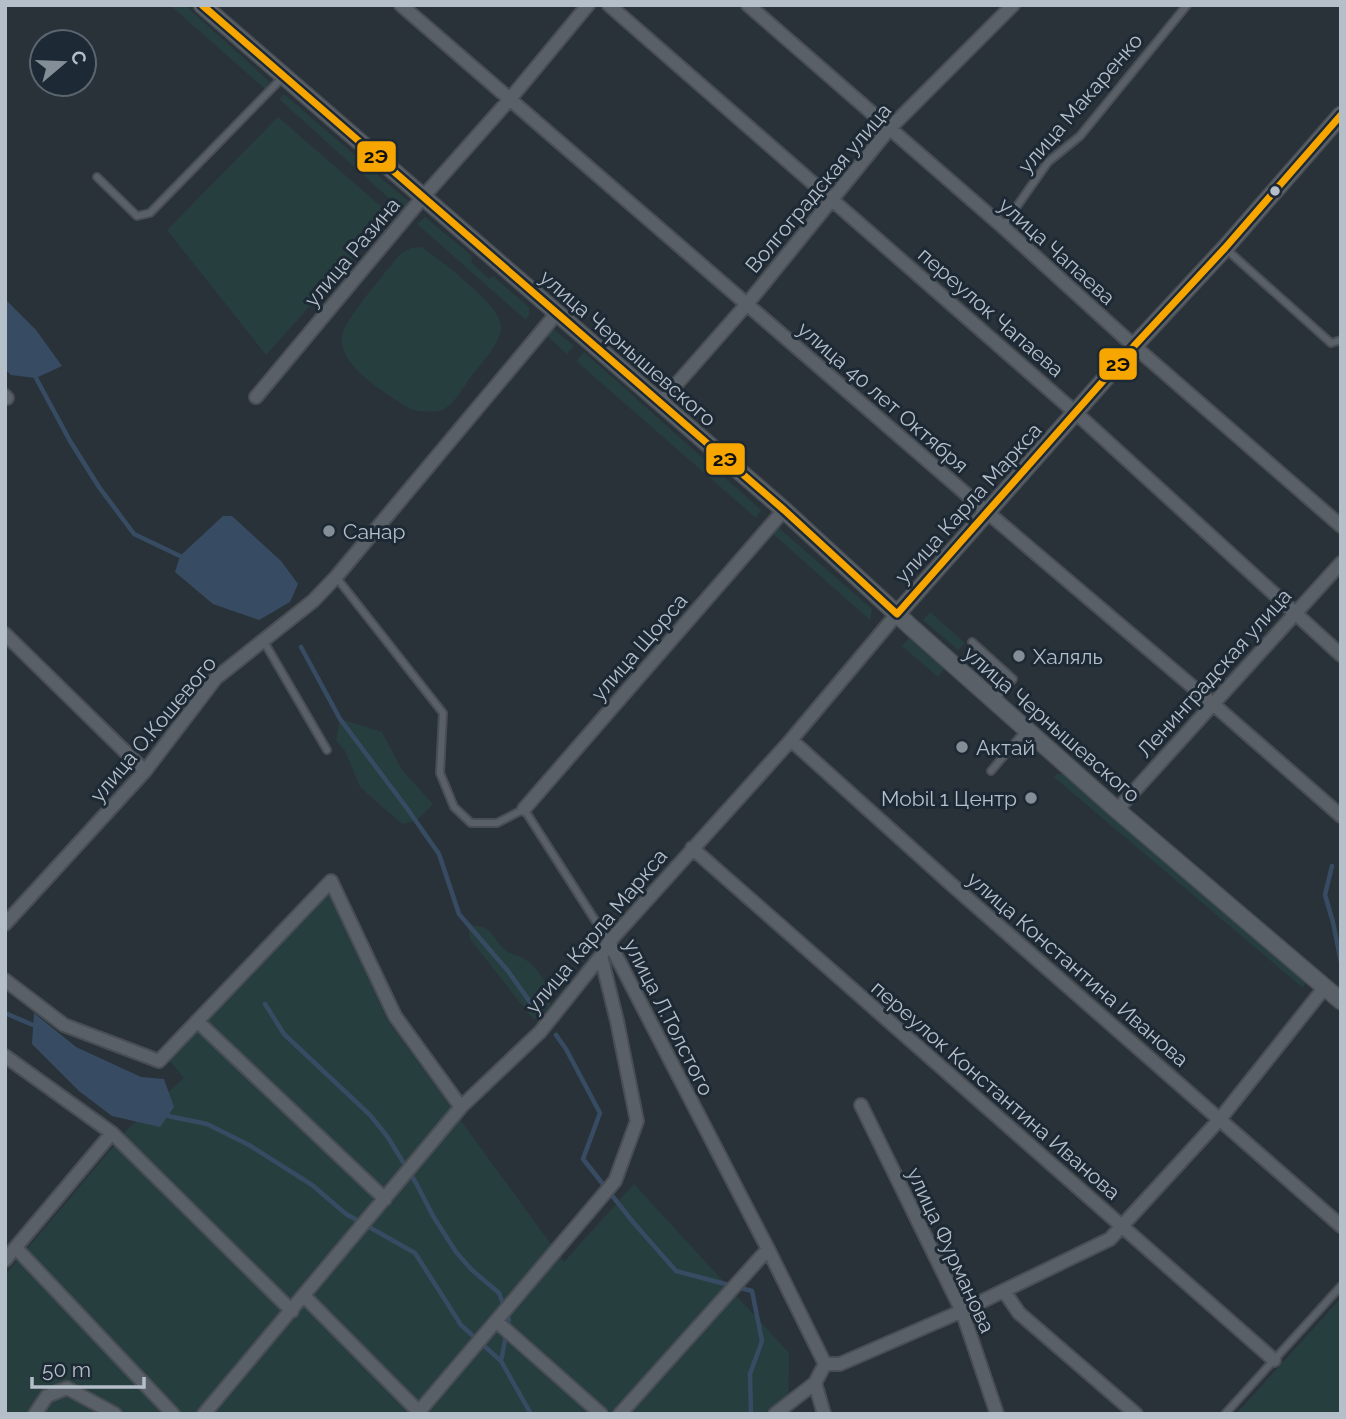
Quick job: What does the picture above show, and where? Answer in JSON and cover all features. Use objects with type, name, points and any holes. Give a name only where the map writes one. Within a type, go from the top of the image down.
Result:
[{"type":"street","name":"улица Чернышевского","points":[[202,5],[784,510],[1116,810],[1341,1001]]},
{"type":"street","name":"улица 40 лет Октября","points":[[401,5],[1341,816]]},
{"type":"street","name":"улица Разина","points":[[256,397],[588,5]]},
{"type":"street","name":"переулок Чапаева","points":[[609,5],[1076,413],[1341,655]]},
{"type":"street","name":"Волгоградская улица","points":[[660,403],[747,303],[890,128],[1013,5]]},
{"type":"street","name":"улица Чапаева","points":[[757,8],[1134,346],[1341,526]]},
{"type":"street","name":"улица Карла Маркса","points":[[204,1414],[461,1107],[540,1032],[601,956],[609,942],[791,740],[897,614],[1341,115]]},
{"type":"street","name":"улица О.Кошевого","points":[[5,924],[145,771],[216,678],[313,601],[336,577],[556,313]]},
{"type":"street","name":"улица Щорса","points":[[524,809],[784,510]]},
{"type":"street","name":"Ленинградская улица","points":[[1116,810],[1341,563]]},
{"type":"street","points":[[5,634],[145,771]]},
{"type":"street","name":"улица Константина Иванова","points":[[791,740],[1341,1226]]},
{"type":"street","name":"переулок Константина Иванова","points":[[692,848],[1275,1360]]},
{"type":"street","points":[[5,980],[64,1025],[159,1061],[331,881],[395,1016],[461,1107]]},
{"type":"street","name":"улица Л.Толстого","points":[[609,942],[825,1364]]},
{"type":"street","points":[[304,1296],[418,1413],[615,1181],[636,1121],[617,1021],[601,956]]},
{"type":"street","points":[[775,1414],[815,1383],[825,1364],[840,1364],[962,1311],[1110,1239],[1220,1119],[1325,987]]},
{"type":"street","points":[[197,1021],[385,1199]]},
{"type":"street","points":[[5,1056],[112,1133],[292,1311]]},
{"type":"street","name":"улица Фурманова","points":[[861,1105],[962,1311],[997,1414]]},
{"type":"street","points":[[5,1260],[112,1133]]},
{"type":"street","points":[[16,1248],[173,1414]]},
{"type":"street","points":[[620,1414],[768,1249]]},
{"type":"street","points":[[1004,1291],[1019,1313],[1136,1414]]},
{"type":"street","points":[[496,1321],[601,1414]]},
{"type":"street","points":[[815,1383],[824,1414]]},
{"type":"street","points":[[35,1414],[47,1395],[67,1388],[115,1414]]},
{"type":"lane","name":"улица Макаренко","points":[[1003,227],[1048,162],[1080,136],[1187,5]]},
{"type":"lane","points":[[97,177],[137,216],[150,213],[284,76]]},
{"type":"lane","points":[[1225,248],[1331,343],[1341,340]]},
{"type":"lane","points":[[336,577],[443,713],[440,773],[454,807],[471,823],[497,823],[524,809]]},
{"type":"lane","points":[[263,640],[327,750]]},
{"type":"lane","points":[[972,642],[1013,679],[993,701]]},
{"type":"lane","points":[[990,771],[1026,730]]},
{"type":"lane","name":"улица Л.Толстого","points":[[524,809],[609,942]]},
{"type":"lane","points":[[1225,1414],[1341,1286]]},
{"type":"green space","points":[[170,5],[185,5],[270,82],[265,89]]},
{"type":"green space","points":[[284,94],[409,202],[402,210],[279,99]]},
{"type":"green space","points":[[278,117],[391,215],[266,355],[167,230]]},
{"type":"green space","points":[[425,217],[473,257],[471,262],[489,279],[493,276],[529,307],[526,320],[417,224]]},
{"type":"green space","points":[[422,247],[482,297],[493,309],[501,329],[493,348],[456,398],[448,407],[435,411],[409,408],[377,387],[352,364],[342,346],[345,328],[377,282],[400,254],[411,248]]},
{"type":"green space","points":[[552,328],[574,346],[567,354],[546,335]]},
{"type":"green space","points":[[584,352],[761,510],[756,518],[576,361]]},
{"type":"green space","points":[[778,527],[872,609],[870,620],[773,534]]},
{"type":"green space","points":[[930,612],[965,643],[958,650],[923,620]]},
{"type":"green space","points":[[909,638],[944,669],[938,677],[902,646]]},
{"type":"green space","points":[[340,719],[382,732],[402,770],[433,804],[416,821],[402,824],[360,787],[345,751],[336,740]]},
{"type":"green space","points":[[1063,774],[1304,978],[1303,988],[1054,777]]},
{"type":"green space","points":[[329,894],[388,1021],[564,1262],[634,1184],[789,1353],[788,1414],[5,1414],[5,1275],[128,1129],[184,1078],[169,1060]]},
{"type":"green space","points":[[468,925],[489,931],[508,952],[523,958],[539,972],[546,984],[551,1005],[540,1016],[533,1019],[470,939]]},
{"type":"green space","points":[[1341,1298],[1341,1414],[1236,1414]]},
{"type":"water","points":[[5,299],[36,330],[62,366],[36,378],[11,375],[5,369]]},
{"type":"water","points":[[223,516],[232,516],[281,561],[298,584],[290,602],[259,620],[213,604],[175,572],[180,556]]},
{"type":"water","points":[[34,1013],[76,1047],[141,1077],[164,1079],[174,1107],[160,1127],[112,1116],[79,1091],[32,1044]]},
{"type":"waterway","points":[[36,378],[70,441],[99,487],[134,534],[180,556]]},
{"type":"waterway","points":[[301,647],[340,719],[439,854],[459,914],[508,971],[540,1016]]},
{"type":"waterway","points":[[1332,866],[1325,895],[1341,962]]},
{"type":"waterway","points":[[265,1004],[284,1034],[370,1115],[387,1136],[456,1252],[499,1293],[509,1320],[501,1361]]},
{"type":"waterway","points":[[5,1013],[33,1025]]},
{"type":"waterway","points":[[556,1035],[600,1113],[583,1159],[676,1271],[752,1291],[762,1341],[750,1374],[751,1414]]},
{"type":"waterway","points":[[168,1116],[207,1124],[249,1145],[312,1185],[346,1214],[415,1253],[461,1325],[501,1361],[531,1414]]},
{"type":"transit line","name":"2Э","points":[[202,5],[784,510],[897,614]]},
{"type":"transit line","name":"2Э","points":[[897,614],[1341,115]]},
{"type":"place","name":"Санар","points":[[329,531]]},
{"type":"place","name":"Халяль","points":[[1019,656]]},
{"type":"place","name":"Актай","points":[[962,747]]},
{"type":"place","name":"Mobil 1 Центр","points":[[1031,798]]}]
